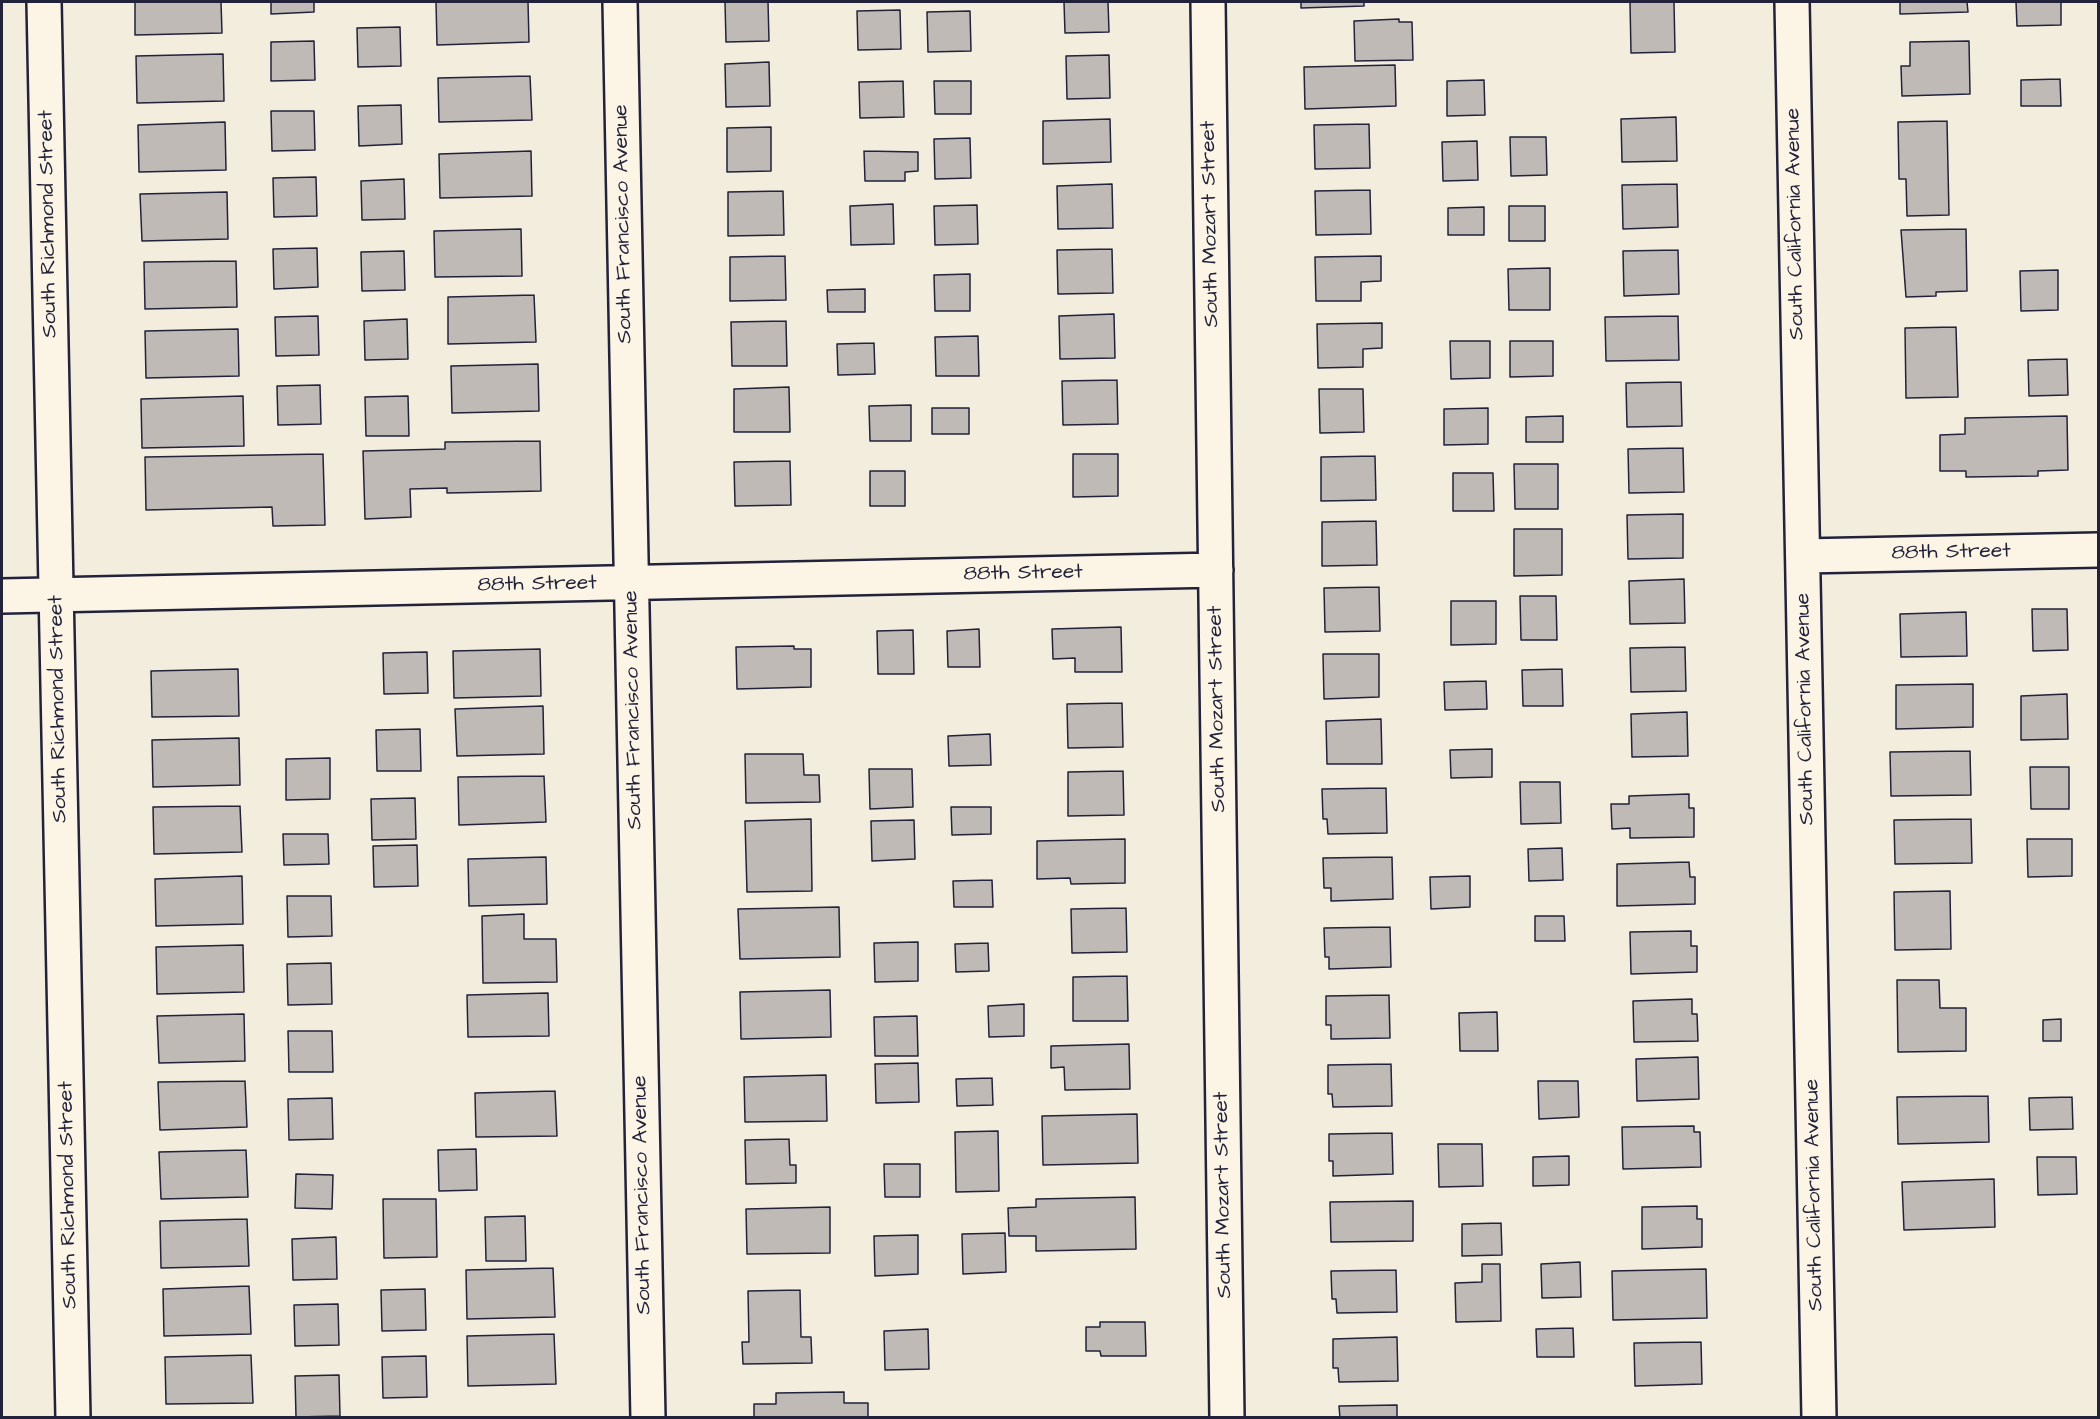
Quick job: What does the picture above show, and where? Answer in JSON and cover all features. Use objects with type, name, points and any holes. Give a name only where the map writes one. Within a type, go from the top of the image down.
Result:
[{"type":"street","name":"South Richmond Street","points":[[44,2],[73,1418]]},
{"type":"street","name":"South Francisco Avenue","points":[[620,2],[648,1418]]},
{"type":"street","name":"South Mozart Street","points":[[1208,2],[1227,1418]]},
{"type":"street","name":"South California Avenue","points":[[1792,2],[1820,1418]]},
{"type":"street","name":"88th Street","points":[[1803,556],[2098,550]]},
{"type":"street","name":"88th Street","points":[[2,596],[1216,570]]},
{"type":"building","points":[[135,2],[221,2],[222,33],[135,35]]},
{"type":"building","points":[[271,2],[314,2],[314,12],[271,14]]},
{"type":"building","points":[[436,2],[528,2],[529,42],[437,45]]},
{"type":"building","points":[[725,2],[768,2],[769,41],[726,42]]},
{"type":"building","points":[[1064,2],[1108,2],[1109,32],[1065,33]]},
{"type":"building","points":[[1301,2],[1364,2],[1364,6],[1301,8]]},
{"type":"building","points":[[1630,2],[1674,2],[1675,52],[1631,53]]},
{"type":"building","points":[[1900,2],[1967,2],[1968,12],[1900,14]]},
{"type":"building","points":[[2016,2],[2061,2],[2061,25],[2017,26]]},
{"type":"building","points":[[900,10],[901,49],[858,50],[857,11]]},
{"type":"building","points":[[970,11],[971,51],[928,52],[927,12]]},
{"type":"building","points":[[1399,19],[1399,22],[1412,22],[1413,60],[1355,61],[1354,21]]},
{"type":"building","points":[[400,27],[401,66],[358,67],[357,28]]},
{"type":"building","points":[[314,41],[315,80],[271,81],[271,42]]},
{"type":"building","points":[[1969,41],[1970,94],[1902,96],[1901,66],[1910,66],[1910,42]]},
{"type":"building","points":[[223,54],[224,101],[137,103],[136,56]]},
{"type":"building","points":[[1109,55],[1110,98],[1067,99],[1066,56]]},
{"type":"building","points":[[769,62],[770,106],[726,107],[725,64]]},
{"type":"building","points":[[1395,65],[1396,106],[1305,109],[1304,67]]},
{"type":"building","points":[[530,76],[532,120],[439,122],[438,78]]},
{"type":"building","points":[[2060,79],[2061,106],[2021,106],[2021,80]]},
{"type":"building","points":[[1484,80],[1485,115],[1447,116],[1447,81]]},
{"type":"building","points":[[903,81],[904,117],[860,118],[859,82]]},
{"type":"building","points":[[934,81],[971,81],[971,114],[935,114]]},
{"type":"building","points":[[401,105],[402,144],[359,146],[358,106]]},
{"type":"building","points":[[271,111],[314,111],[315,150],[272,151]]},
{"type":"building","points":[[1676,117],[1677,161],[1622,162],[1621,119]]},
{"type":"building","points":[[1110,119],[1111,162],[1043,164],[1043,121]]},
{"type":"building","points":[[1947,121],[1949,215],[1907,216],[1906,179],[1899,179],[1898,122]]},
{"type":"building","points":[[225,122],[226,170],[139,172],[138,125]]},
{"type":"building","points":[[1369,124],[1370,168],[1315,169],[1314,125]]},
{"type":"building","points":[[771,127],[771,171],[727,172],[727,128]]},
{"type":"building","points":[[1510,137],[1546,137],[1547,175],[1511,176]]},
{"type":"building","points":[[970,138],[971,178],[935,179],[934,139]]},
{"type":"building","points":[[1477,141],[1478,180],[1443,181],[1442,142]]},
{"type":"building","points":[[531,151],[532,196],[440,198],[439,154]]},
{"type":"building","points":[[864,151],[918,152],[918,171],[905,172],[905,181],[865,181]]},
{"type":"building","points":[[316,177],[317,216],[274,217],[273,178]]},
{"type":"building","points":[[404,179],[405,219],[362,220],[361,181]]},
{"type":"building","points":[[1112,184],[1113,228],[1058,229],[1057,186]]},
{"type":"building","points":[[1677,184],[1678,227],[1623,229],[1622,185]]},
{"type":"building","points":[[1370,190],[1371,234],[1316,235],[1315,191]]},
{"type":"building","points":[[783,191],[784,235],[728,236],[728,192]]},
{"type":"building","points":[[227,192],[228,239],[142,241],[140,194]]},
{"type":"building","points":[[893,204],[894,244],[851,245],[850,206]]},
{"type":"building","points":[[977,205],[978,244],[935,245],[934,206]]},
{"type":"building","points":[[1509,206],[1545,206],[1545,241],[1509,241]]},
{"type":"building","points":[[1484,207],[1484,235],[1448,235],[1448,208]]},
{"type":"building","points":[[521,229],[522,276],[435,277],[434,231]]},
{"type":"building","points":[[1966,229],[1967,291],[1936,292],[1936,296],[1906,297],[1901,230]]},
{"type":"building","points":[[317,248],[318,287],[274,289],[273,249]]},
{"type":"building","points":[[1112,249],[1113,293],[1058,294],[1057,250]]},
{"type":"building","points":[[1678,250],[1679,294],[1624,296],[1623,251]]},
{"type":"building","points":[[404,251],[405,290],[362,291],[361,252]]},
{"type":"building","points":[[785,256],[786,300],[730,301],[730,257]]},
{"type":"building","points":[[1381,256],[1381,281],[1361,282],[1361,301],[1316,301],[1315,257]]},
{"type":"building","points":[[236,261],[237,307],[145,309],[144,262]]},
{"type":"building","points":[[1550,268],[1550,310],[1509,310],[1508,269]]},
{"type":"building","points":[[2058,270],[2058,310],[2021,311],[2020,271]]},
{"type":"building","points":[[970,274],[970,311],[935,311],[934,275]]},
{"type":"building","points":[[865,289],[865,312],[828,312],[827,290]]},
{"type":"building","points":[[534,295],[536,342],[448,344],[448,297]]},
{"type":"building","points":[[1114,314],[1115,358],[1060,359],[1059,316]]},
{"type":"building","points":[[318,316],[319,355],[276,356],[275,317]]},
{"type":"building","points":[[1678,316],[1679,360],[1606,361],[1605,317]]},
{"type":"building","points":[[407,319],[408,359],[365,360],[364,321]]},
{"type":"building","points":[[786,321],[787,366],[732,366],[731,322]]},
{"type":"building","points":[[1382,323],[1382,348],[1363,349],[1363,367],[1318,368],[1317,324]]},
{"type":"building","points":[[1956,327],[1958,397],[1906,398],[1905,328]]},
{"type":"building","points":[[238,329],[239,376],[146,378],[145,331]]},
{"type":"building","points":[[978,336],[979,376],[936,376],[935,337]]},
{"type":"building","points":[[1450,341],[1490,341],[1490,378],[1451,379]]},
{"type":"building","points":[[1510,341],[1553,341],[1553,376],[1510,377]]},
{"type":"building","points":[[874,343],[875,374],[838,375],[837,344]]},
{"type":"building","points":[[2067,359],[2068,395],[2029,396],[2028,360]]},
{"type":"building","points":[[538,364],[539,411],[452,413],[451,366]]},
{"type":"building","points":[[1117,380],[1118,424],[1063,425],[1062,381]]},
{"type":"building","points":[[1681,382],[1682,426],[1627,427],[1626,383]]},
{"type":"building","points":[[320,385],[321,424],[278,425],[277,386]]},
{"type":"building","points":[[789,387],[790,432],[734,432],[734,389]]},
{"type":"building","points":[[1319,389],[1363,389],[1364,432],[1320,433]]},
{"type":"building","points":[[243,396],[244,446],[142,448],[141,399]]},
{"type":"building","points":[[408,396],[409,436],[366,436],[365,397]]},
{"type":"building","points":[[911,405],[911,441],[870,441],[869,406]]},
{"type":"building","points":[[932,408],[969,408],[969,434],[932,434]]},
{"type":"building","points":[[1488,408],[1488,444],[1444,445],[1444,409]]},
{"type":"building","points":[[1563,416],[1563,442],[1526,442],[1526,417]]},
{"type":"building","points":[[2067,416],[2068,470],[2038,471],[2038,476],[1966,477],[1966,471],[1940,471],[1940,435],[1965,434],[1965,418]]},
{"type":"building","points":[[540,441],[541,491],[447,493],[447,488],[410,489],[411,517],[365,519],[363,451],[445,449],[445,442]]},
{"type":"building","points":[[1683,448],[1684,492],[1629,493],[1628,449]]},
{"type":"building","points":[[323,454],[325,525],[273,526],[272,507],[146,510],[145,457]]},
{"type":"building","points":[[1073,454],[1118,454],[1118,496],[1073,497]]},
{"type":"building","points":[[1375,456],[1376,500],[1321,501],[1321,457]]},
{"type":"building","points":[[790,461],[791,505],[735,506],[734,462]]},
{"type":"building","points":[[1514,464],[1558,464],[1558,509],[1515,509]]},
{"type":"building","points":[[870,471],[905,471],[905,506],[870,506]]},
{"type":"building","points":[[1453,473],[1493,473],[1494,511],[1453,511]]},
{"type":"building","points":[[1683,514],[1683,558],[1628,559],[1627,515]]},
{"type":"building","points":[[1376,521],[1377,565],[1322,566],[1322,522]]},
{"type":"building","points":[[1514,529],[1562,529],[1562,575],[1514,576]]},
{"type":"building","points":[[1684,579],[1685,623],[1630,624],[1629,581]]},
{"type":"building","points":[[1379,587],[1380,631],[1325,632],[1324,588]]},
{"type":"building","points":[[1520,596],[1556,596],[1557,640],[1521,640]]},
{"type":"building","points":[[1451,601],[1496,601],[1496,644],[1451,645]]},
{"type":"building","points":[[2032,609],[2067,609],[2068,650],[2033,651]]},
{"type":"building","points":[[1966,612],[1967,656],[1901,657],[1900,614]]},
{"type":"building","points":[[1121,627],[1122,672],[1075,672],[1075,658],[1053,659],[1052,629]]},
{"type":"building","points":[[979,629],[980,667],[948,667],[947,631]]},
{"type":"building","points":[[913,630],[914,674],[878,674],[877,631]]},
{"type":"building","points":[[794,646],[794,649],[811,649],[811,687],[737,689],[736,647]]},
{"type":"building","points":[[1685,647],[1686,691],[1631,692],[1630,648]]},
{"type":"building","points":[[540,649],[541,696],[454,698],[453,651]]},
{"type":"building","points":[[427,652],[428,693],[384,694],[383,653]]},
{"type":"building","points":[[1323,654],[1379,654],[1379,697],[1324,699]]},
{"type":"building","points":[[238,669],[239,716],[152,717],[151,671]]},
{"type":"building","points":[[1562,669],[1563,706],[1523,706],[1522,670]]},
{"type":"building","points":[[1486,681],[1487,709],[1445,710],[1444,682]]},
{"type":"building","points":[[1973,684],[1973,727],[1896,729],[1896,685]]},
{"type":"building","points":[[2067,694],[2068,739],[2021,740],[2021,696]]},
{"type":"building","points":[[1122,703],[1123,747],[1068,748],[1067,704]]},
{"type":"building","points":[[543,706],[544,754],[457,756],[455,709]]},
{"type":"building","points":[[1687,712],[1688,756],[1632,757],[1631,714]]},
{"type":"building","points":[[1381,719],[1382,764],[1327,764],[1326,721]]},
{"type":"building","points":[[420,729],[421,771],[377,771],[376,730]]},
{"type":"building","points":[[990,734],[991,765],[949,766],[948,736]]},
{"type":"building","points":[[239,738],[240,785],[153,787],[152,740]]},
{"type":"building","points":[[1492,749],[1492,777],[1451,778],[1450,750]]},
{"type":"building","points":[[1970,751],[1971,795],[1891,796],[1890,752]]},
{"type":"building","points":[[745,754],[803,754],[804,775],[819,775],[820,802],[746,803]]},
{"type":"building","points":[[330,758],[330,799],[286,800],[286,759]]},
{"type":"building","points":[[2030,767],[2069,767],[2069,809],[2031,809]]},
{"type":"building","points":[[869,769],[912,769],[913,807],[870,809]]},
{"type":"building","points":[[1123,771],[1124,815],[1068,816],[1068,772]]},
{"type":"building","points":[[544,776],[546,822],[459,825],[458,777]]},
{"type":"building","points":[[1520,782],[1560,782],[1561,823],[1521,824]]},
{"type":"building","points":[[1386,788],[1387,833],[1328,834],[1327,819],[1323,819],[1322,789]]},
{"type":"building","points":[[1689,794],[1689,808],[1694,808],[1694,837],[1630,838],[1630,828],[1612,829],[1611,804],[1629,804],[1629,796]]},
{"type":"building","points":[[415,798],[416,839],[372,840],[371,799]]},
{"type":"building","points":[[240,806],[242,852],[154,854],[153,807]]},
{"type":"building","points":[[951,807],[991,807],[991,834],[952,835]]},
{"type":"building","points":[[811,819],[812,891],[747,892],[745,821]]},
{"type":"building","points":[[1971,819],[1972,863],[1895,864],[1894,820]]},
{"type":"building","points":[[914,820],[915,859],[872,861],[871,821]]},
{"type":"building","points":[[283,834],[328,834],[329,864],[284,865]]},
{"type":"building","points":[[1125,839],[1125,883],[1071,884],[1070,878],[1037,879],[1037,841]]},
{"type":"building","points":[[2027,839],[2072,839],[2072,876],[2028,877]]},
{"type":"building","points":[[417,845],[418,886],[374,887],[373,846]]},
{"type":"building","points":[[1562,848],[1563,880],[1529,881],[1528,849]]},
{"type":"building","points":[[546,857],[547,904],[469,906],[468,859]]},
{"type":"building","points":[[1392,857],[1393,899],[1331,901],[1331,888],[1324,888],[1323,858]]},
{"type":"building","points":[[1689,862],[1690,877],[1695,877],[1695,904],[1617,906],[1617,864]]},
{"type":"building","points":[[242,876],[243,924],[156,926],[155,879]]},
{"type":"building","points":[[1470,876],[1470,907],[1431,909],[1430,877]]},
{"type":"building","points":[[992,880],[993,907],[954,907],[953,881]]},
{"type":"building","points":[[1950,891],[1951,949],[1895,950],[1894,892]]},
{"type":"building","points":[[287,896],[331,896],[332,936],[288,937]]},
{"type":"building","points":[[839,907],[840,957],[740,959],[738,909]]},
{"type":"building","points":[[1126,908],[1127,952],[1072,953],[1071,909]]},
{"type":"building","points":[[524,914],[524,939],[556,939],[557,982],[483,983],[482,916]]},
{"type":"building","points":[[1535,916],[1564,916],[1565,941],[1535,941]]},
{"type":"building","points":[[1390,927],[1391,967],[1329,969],[1329,957],[1325,957],[1324,928]]},
{"type":"building","points":[[1691,931],[1691,946],[1697,946],[1697,972],[1631,974],[1630,932]]},
{"type":"building","points":[[918,942],[918,981],[875,982],[874,943]]},
{"type":"building","points":[[988,943],[989,971],[956,972],[955,944]]},
{"type":"building","points":[[243,945],[244,992],[157,994],[156,947]]},
{"type":"building","points":[[331,963],[332,1004],[288,1005],[287,964]]},
{"type":"building","points":[[1127,976],[1128,1021],[1073,1021],[1073,977]]},
{"type":"building","points":[[1897,980],[1939,980],[1940,1008],[1966,1008],[1966,1051],[1898,1052]]},
{"type":"building","points":[[830,990],[831,1037],[741,1039],[740,992]]},
{"type":"building","points":[[548,993],[549,1036],[468,1037],[467,995]]},
{"type":"building","points":[[1389,995],[1390,1038],[1331,1039],[1331,1025],[1326,1025],[1326,996]]},
{"type":"building","points":[[1692,999],[1692,1014],[1697,1014],[1698,1041],[1634,1042],[1633,1001]]},
{"type":"building","points":[[1024,1004],[1024,1036],[989,1037],[988,1006]]},
{"type":"building","points":[[1497,1012],[1498,1051],[1460,1051],[1459,1013]]},
{"type":"building","points":[[244,1014],[245,1061],[159,1063],[157,1016]]},
{"type":"building","points":[[917,1016],[918,1056],[875,1056],[874,1017]]},
{"type":"building","points":[[2061,1019],[2061,1041],[2043,1041],[2043,1020]]},
{"type":"building","points":[[288,1031],[332,1031],[333,1072],[289,1072]]},
{"type":"building","points":[[1129,1044],[1130,1089],[1065,1090],[1064,1067],[1051,1068],[1051,1046]]},
{"type":"building","points":[[1698,1057],[1699,1099],[1637,1101],[1636,1059]]},
{"type":"building","points":[[918,1063],[919,1102],[876,1103],[875,1064]]},
{"type":"building","points":[[1391,1064],[1392,1106],[1333,1107],[1332,1094],[1328,1094],[1328,1065]]},
{"type":"building","points":[[826,1075],[827,1121],[745,1122],[744,1077]]},
{"type":"building","points":[[992,1078],[993,1105],[957,1106],[956,1079]]},
{"type":"building","points":[[245,1081],[247,1127],[160,1130],[158,1082]]},
{"type":"building","points":[[1538,1081],[1578,1081],[1579,1117],[1539,1119]]},
{"type":"building","points":[[555,1091],[557,1136],[476,1137],[475,1093]]},
{"type":"building","points":[[1988,1096],[1989,1142],[1898,1144],[1897,1097]]},
{"type":"building","points":[[2072,1097],[2073,1129],[2030,1130],[2029,1098]]},
{"type":"building","points":[[332,1098],[333,1139],[289,1140],[288,1099]]},
{"type":"building","points":[[1137,1114],[1138,1163],[1043,1165],[1042,1116]]},
{"type":"building","points":[[1694,1126],[1694,1132],[1700,1132],[1701,1167],[1623,1169],[1622,1127]]},
{"type":"building","points":[[998,1131],[999,1191],[956,1192],[955,1132]]},
{"type":"building","points":[[1392,1133],[1393,1174],[1333,1176],[1333,1161],[1329,1161],[1329,1134]]},
{"type":"building","points":[[789,1139],[790,1165],[796,1165],[796,1183],[746,1184],[745,1140]]},
{"type":"building","points":[[1438,1144],[1482,1144],[1483,1186],[1439,1187]]},
{"type":"building","points":[[476,1149],[477,1190],[439,1191],[438,1150]]},
{"type":"building","points":[[246,1150],[248,1197],[161,1199],[159,1152]]},
{"type":"building","points":[[1569,1156],[1569,1185],[1533,1186],[1533,1157]]},
{"type":"building","points":[[2037,1157],[2076,1157],[2077,1194],[2038,1195]]},
{"type":"building","points":[[884,1164],[920,1164],[920,1197],[885,1197]]},
{"type":"building","points":[[296,1174],[333,1175],[332,1209],[295,1208]]},
{"type":"building","points":[[1994,1179],[1995,1227],[1904,1230],[1902,1182]]},
{"type":"building","points":[[1135,1197],[1136,1249],[1036,1251],[1036,1236],[1009,1236],[1008,1208],[1036,1207],[1036,1199]]},
{"type":"building","points":[[383,1199],[436,1199],[437,1257],[384,1258]]},
{"type":"building","points":[[1413,1201],[1413,1241],[1331,1242],[1330,1202]]},
{"type":"building","points":[[1697,1206],[1697,1219],[1702,1219],[1702,1247],[1642,1249],[1642,1207]]},
{"type":"building","points":[[830,1207],[830,1253],[747,1254],[746,1209]]},
{"type":"building","points":[[525,1216],[526,1261],[486,1261],[485,1217]]},
{"type":"building","points":[[247,1219],[249,1266],[161,1268],[160,1221]]},
{"type":"building","points":[[1501,1223],[1502,1255],[1462,1256],[1462,1224]]},
{"type":"building","points":[[1005,1233],[1006,1272],[963,1274],[962,1234]]},
{"type":"building","points":[[918,1235],[918,1274],[875,1276],[874,1236]]},
{"type":"building","points":[[336,1237],[337,1279],[293,1280],[292,1239]]},
{"type":"building","points":[[1580,1262],[1581,1297],[1542,1298],[1541,1264]]},
{"type":"building","points":[[1482,1264],[1500,1264],[1501,1321],[1456,1322],[1455,1283],[1482,1282]]},
{"type":"building","points":[[553,1268],[555,1317],[467,1319],[466,1270]]},
{"type":"building","points":[[1706,1269],[1707,1318],[1613,1320],[1612,1271]]},
{"type":"building","points":[[1396,1270],[1397,1312],[1337,1313],[1336,1299],[1332,1299],[1331,1271]]},
{"type":"building","points":[[249,1286],[251,1334],[164,1336],[163,1289]]},
{"type":"building","points":[[425,1289],[426,1330],[382,1331],[381,1290]]},
{"type":"building","points":[[800,1290],[801,1337],[811,1337],[812,1363],[743,1364],[742,1342],[749,1342],[748,1291]]},
{"type":"building","points":[[338,1304],[339,1345],[295,1346],[294,1305]]},
{"type":"building","points":[[1100,1322],[1145,1322],[1146,1356],[1101,1356],[1100,1351],[1086,1351],[1086,1327],[1100,1327]]},
{"type":"building","points":[[1573,1328],[1574,1357],[1537,1357],[1536,1329]]},
{"type":"building","points":[[928,1329],[929,1369],[885,1370],[884,1331]]},
{"type":"building","points":[[554,1334],[556,1384],[468,1386],[467,1336]]},
{"type":"building","points":[[1397,1337],[1398,1381],[1339,1382],[1338,1368],[1333,1368],[1333,1339]]},
{"type":"building","points":[[1701,1342],[1702,1384],[1635,1386],[1634,1343]]},
{"type":"building","points":[[251,1355],[253,1403],[166,1404],[165,1357]]},
{"type":"building","points":[[426,1356],[427,1397],[383,1398],[382,1357]]},
{"type":"building","points":[[339,1375],[340,1416],[296,1417],[295,1376]]},
{"type":"building","points":[[844,1392],[844,1403],[868,1403],[868,1418],[754,1418],[754,1404],[776,1404],[776,1393]]},
{"type":"building","points":[[1397,1405],[1397,1418],[1340,1418],[1339,1406]]}]
